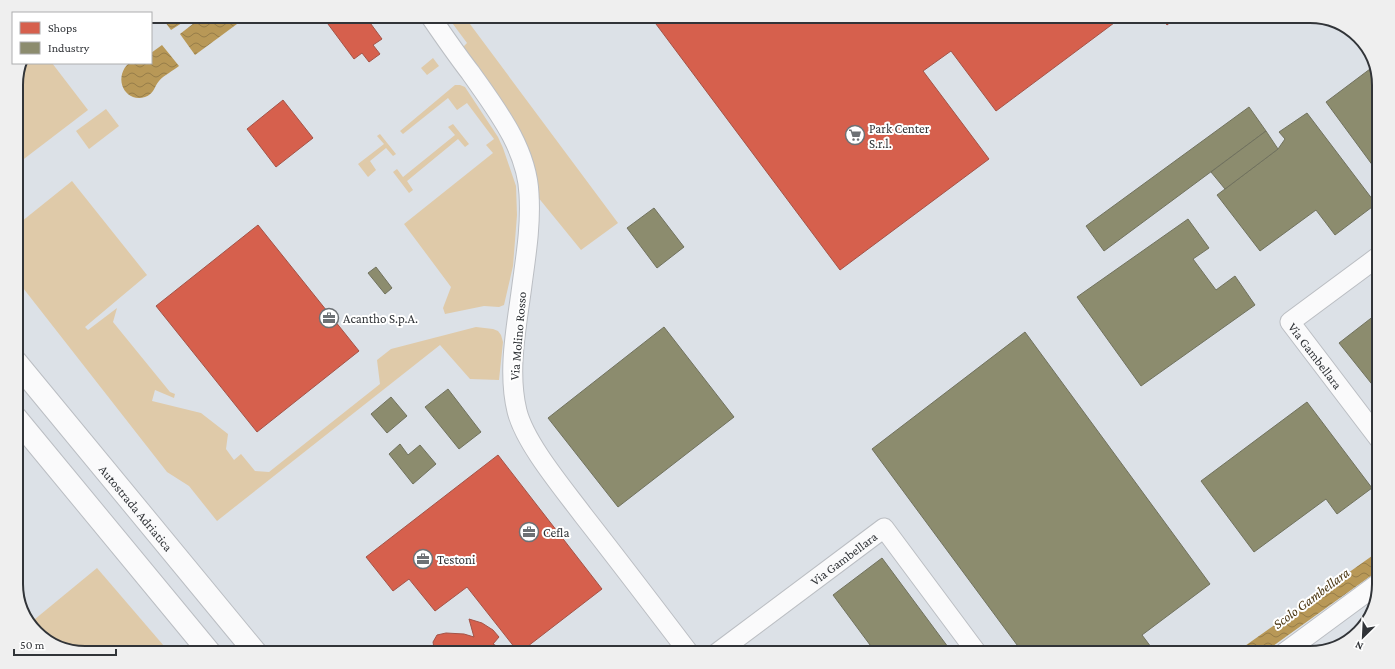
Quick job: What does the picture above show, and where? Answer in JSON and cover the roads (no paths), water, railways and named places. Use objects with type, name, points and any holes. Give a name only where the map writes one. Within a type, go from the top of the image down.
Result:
[{"type":"highway","name":"Autostrada Adriatica","points":[[23,370],[250,646]]},
{"type":"highway","points":[[23,426],[204,646]]},
{"type":"street","name":"Via Molino Rosso","points":[[435,23],[495,108],[512,135],[524,163],[529,193],[530,230],[515,345],[513,381],[517,411],[524,430],[536,451],[566,493],[684,646]]},
{"type":"street","name":"Via Gambellara","points":[[1372,261],[1290,322],[1372,430]]},
{"type":"street","name":"Via Gambellara","points":[[726,646],[884,528],[972,646]]},
{"type":"street","points":[[1294,646],[1371,589]]},
{"type":"water","points":[[166,23],[182,23],[171,30]]},
{"type":"water","points":[[194,23],[237,24],[195,55],[180,34]]},
{"type":"water","points":[[162,45],[179,66],[161,79],[148,96],[138,98],[131,96],[126,93],[121,81],[124,69],[128,64],[152,64],[152,52]]},
{"type":"water","points":[[1372,556],[1372,575],[1273,646],[1245,646]]},
{"type":"place","name":"Park Center S.r.l.","points":[[855,135]]},
{"type":"place","name":"Acantho S.p.A.","points":[[329,318]]},
{"type":"place","name":"Cefla","points":[[529,532]]},
{"type":"place","name":"Testoni","points":[[423,559]]},
{"type":"water label","name":"Scolo Gambellara","points":[[1311,598]]}]
